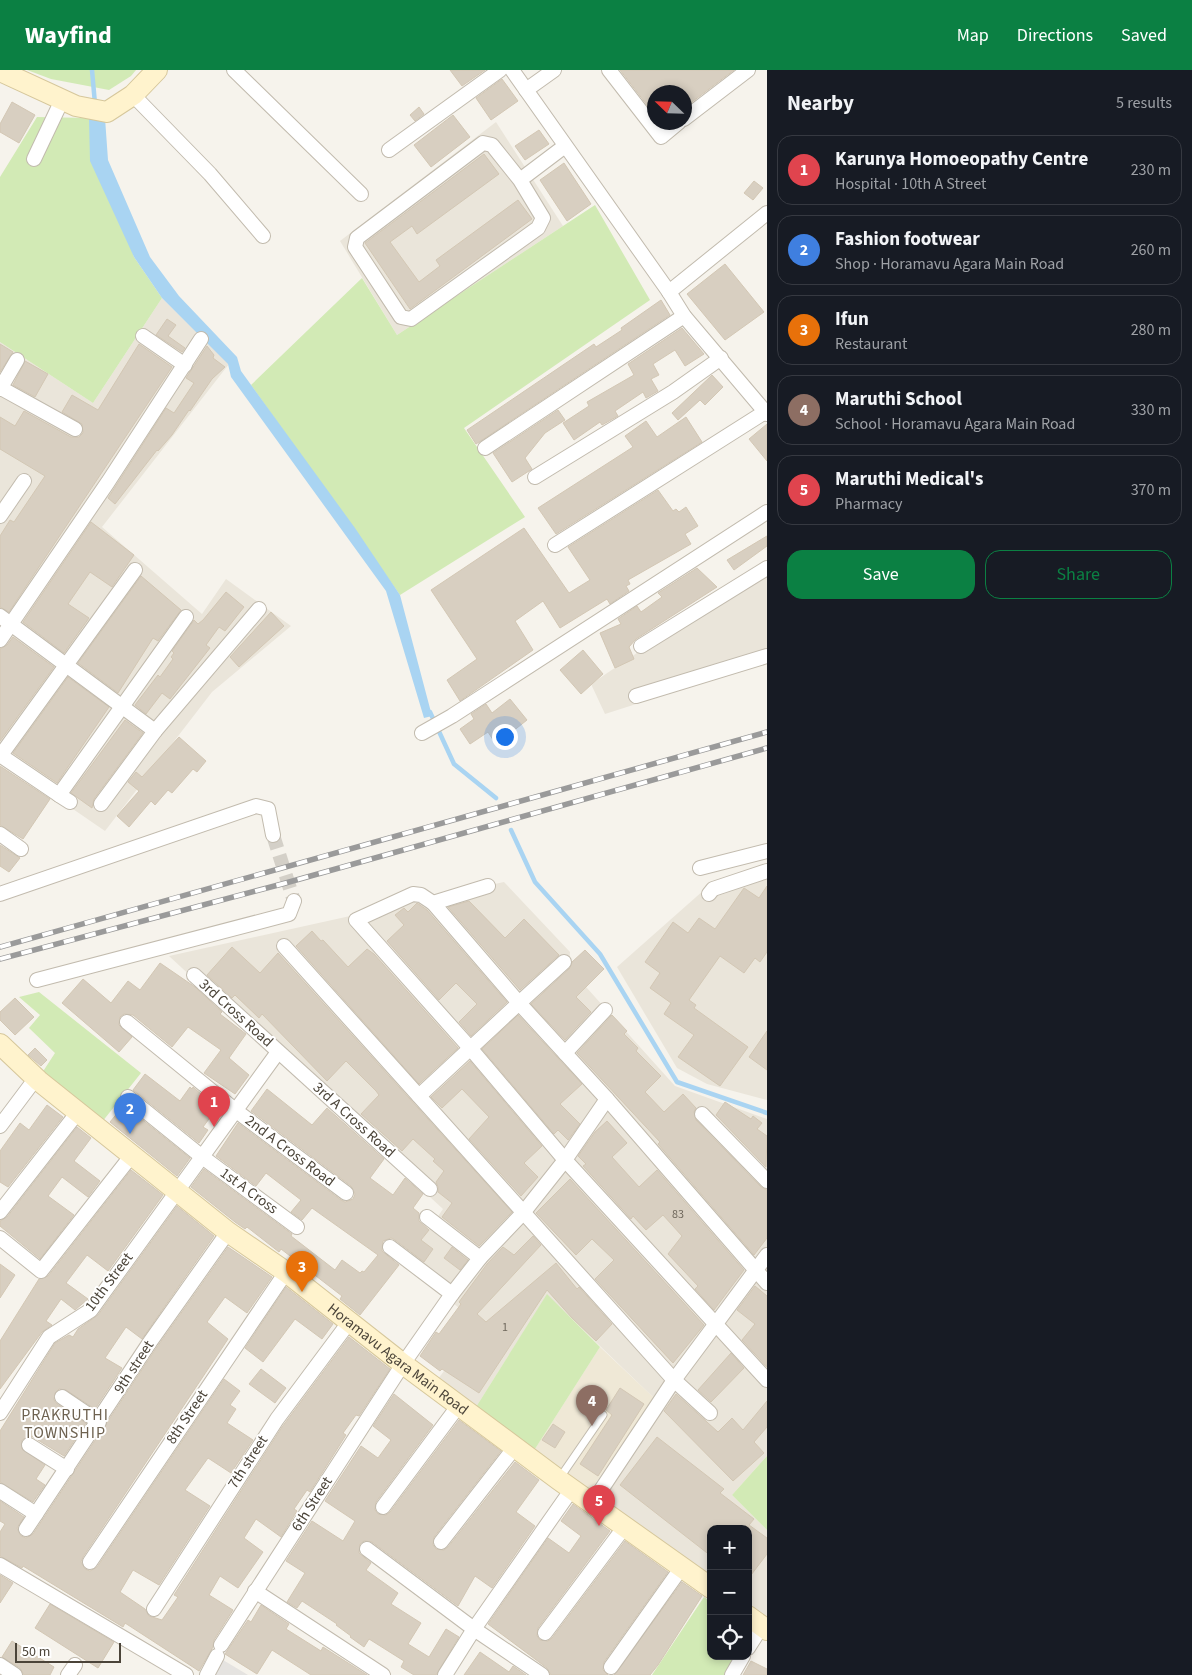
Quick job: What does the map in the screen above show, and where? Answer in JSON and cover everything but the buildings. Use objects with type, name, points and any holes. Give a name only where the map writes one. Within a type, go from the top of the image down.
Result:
[{"type":"street","points":[[0,71],[76,106],[100,110],[133,95],[157,70]]},
{"type":"street","points":[[234,70],[361,194]]},
{"type":"street","points":[[388,150],[500,70]]},
{"type":"street","points":[[512,70],[684,316],[766,413],[555,545]]},
{"type":"street","points":[[526,90],[554,70]]},
{"type":"street","points":[[609,70],[647,120]]},
{"type":"street","points":[[692,113],[748,70]]},
{"type":"street","points":[[133,95],[210,174],[263,236]]},
{"type":"street","points":[[34,159],[62,100]]},
{"type":"street","points":[[655,130],[660,137],[669,130]]},
{"type":"street","points":[[483,143],[492,145],[520,180],[543,218],[538,228],[411,319],[401,317],[355,247],[357,238],[483,143]]},
{"type":"street","points":[[520,180],[565,146]]},
{"type":"street","points":[[669,292],[767,213]]},
{"type":"street","points":[[485,448],[684,316]]},
{"type":"street","points":[[143,336],[186,365]]},
{"type":"street","points":[[0,640],[6,620],[108,482],[186,365],[201,339]]},
{"type":"street","points":[[535,478],[673,392],[721,358]]},
{"type":"street","points":[[18,360],[0,389],[75,429]]},
{"type":"street","points":[[0,516],[24,481]]},
{"type":"street","points":[[422,733],[452,716],[767,512]]},
{"type":"street","points":[[642,646],[767,568]]},
{"type":"street","points":[[134,570],[0,755],[64,799],[121,706],[186,617]]},
{"type":"street","points":[[101,804],[155,731],[259,609]]},
{"type":"street","points":[[6,620],[64,666],[155,731]]},
{"type":"street","points":[[636,696],[767,656]]},
{"type":"street","points":[[0,894],[256,806],[268,809],[273,835]]},
{"type":"street","points":[[0,834],[21,848]]},
{"type":"street","points":[[700,868],[767,851]]},
{"type":"street","points":[[709,894],[713,889],[767,871]]},
{"type":"street","points":[[433,903],[488,886]]},
{"type":"street","points":[[767,1283],[433,903],[413,894],[356,920],[471,1049],[565,1160],[767,1380]]},
{"type":"street","points":[[37,980],[289,914],[294,901]]},
{"type":"street","points":[[284,946],[674,1380],[710,1413]]},
{"type":"street","points":[[419,1096],[564,962]]},
{"type":"street","name":"3rd Cross Road","points":[[194,975],[278,1052]]},
{"type":"street","points":[[564,1053],[605,1010]]},
{"type":"street","name":"2nd A Cross Road","points":[[127,1022],[235,1110],[346,1192]]},
{"type":"street","name":"Horamavu Agara Main Road","points":[[0,1044],[36,1078],[228,1232],[286,1272],[403,1364],[515,1447],[707,1585]]},
{"type":"street","name":"10th Street","points":[[0,1413],[49,1337],[91,1310],[176,1190],[278,1052]]},
{"type":"street","name":"3rd A Cross Road","points":[[278,1052],[430,1189]]},
{"type":"street","points":[[0,1126],[36,1078]]},
{"type":"street","name":"1st A Cross","points":[[128,1098],[201,1156],[297,1227]]},
{"type":"street","name":"6th Street","points":[[208,1675],[219,1650],[255,1591],[403,1364],[480,1258],[523,1213],[565,1160],[607,1099]]},
{"type":"street","points":[[0,1212],[78,1112]]},
{"type":"street","points":[[702,1114],[767,1181]]},
{"type":"street","points":[[0,1238],[41,1271],[132,1155]]},
{"type":"street","points":[[427,1217],[480,1258]]},
{"type":"street","name":"9th street","points":[[26,1529],[99,1422],[150,1342],[228,1232]]},
{"type":"street","points":[[390,1247],[452,1294]]},
{"type":"street","points":[[593,1502],[674,1380],[755,1268],[767,1255]]},
{"type":"street","name":"8th Street","points":[[90,1562],[286,1272]]},
{"type":"street","name":"7th street","points":[[154,1609],[277,1419],[350,1321]]},
{"type":"street","points":[[62,1397],[99,1422]]},
{"type":"street","points":[[383,1508],[459,1405]]},
{"type":"street","points":[[29,1445],[67,1469]]},
{"type":"street","points":[[441,1542],[515,1447]]},
{"type":"street","points":[[445,1675],[566,1484]]},
{"type":"street","points":[[0,1490],[36,1514]]},
{"type":"street","points":[[545,1634],[626,1525]]},
{"type":"street","points":[[367,1549],[474,1629],[542,1675]]},
{"type":"street","points":[[0,1565],[186,1675]]},
{"type":"street","points":[[611,1667],[682,1567]]},
{"type":"street","points":[[255,1591],[383,1675]]},
{"type":"street","points":[[752,1639],[759,1624]]},
{"type":"street","points":[[732,1675],[741,1660]]},
{"type":"street","points":[[0,1665],[15,1675]]},
{"type":"lane","points":[[566,1484],[603,1415]]},
{"type":"shaded area","points":[[496,122],[563,226],[397,335],[340,241]]},
{"type":"shaded area","points":[[162,298],[229,364],[102,527],[202,614],[226,579],[291,626],[212,692],[105,831],[0,759],[0,342],[93,403]]},
{"type":"shaded area","points":[[767,565],[767,662],[605,714],[591,684]]},
{"type":"shaded area","points":[[767,865],[767,1100],[707,1084],[677,1068],[617,967],[713,882]]},
{"type":"shaded area","points":[[504,882],[570,952],[569,968],[675,1086],[767,1119],[767,1456],[732,1495],[767,1530],[767,1622],[752,1611],[752,1525],[707,1525],[707,1578],[601,1501],[658,1412],[650,1403],[654,1398],[547,1295],[476,1407],[438,1379],[480,1323],[403,1267],[443,1209],[169,956]]},
{"type":"shaded area","points":[[600,1347],[654,1398],[590,1491],[535,1449]]},
{"type":"shaded area","points":[[223,1660],[248,1675],[213,1675]]},
{"type":"green space","points":[[27,70],[136,70],[131,76],[109,90],[51,79]]},
{"type":"green space","points":[[37,117],[89,118],[134,257],[162,298],[93,403],[0,342],[0,177]]},
{"type":"green space","points":[[595,205],[650,300],[464,428],[525,517],[400,595],[251,385],[362,278],[397,335]]},
{"type":"green space","points":[[39,992],[141,1073],[102,1122],[42,1073],[55,1053],[29,1028],[40,1015],[19,997]]},
{"type":"green space","points":[[547,1294],[600,1347],[535,1449],[476,1407]]},
{"type":"green space","points":[[767,1456],[767,1530],[732,1495]]},
{"type":"green space","points":[[704,1597],[707,1599],[707,1660],[738,1660],[728,1675],[652,1675]]},
{"type":"water","points":[[89,118],[105,118],[108,160],[150,257],[179,296],[237,357],[241,371],[355,528],[400,595],[432,716],[424,718],[386,591],[231,377],[228,364],[162,298],[134,257],[90,161]]},
{"type":"waterway","points":[[92,70],[95,104]]},
{"type":"waterway","points":[[430,712],[454,764],[496,798]]},
{"type":"waterway","points":[[511,830],[535,882],[600,954],[677,1082],[767,1113]]},
{"type":"tunnel","points":[[273,835],[294,901]]},
{"type":"railway","points":[[0,947],[767,732]]},
{"type":"railway","points":[[0,959],[282,884],[767,748]]},
{"type":"place","name":"Karunya Homoeopathy Centre","points":[[214,1127]]},
{"type":"place","name":"Fashion footwear","points":[[130,1134]]},
{"type":"place","name":"Ifun","points":[[302,1292]]},
{"type":"place","name":"Maruthi School","points":[[592,1426]]},
{"type":"place","name":"Maruthi Medical's","points":[[599,1526]]},
{"type":"district","name":"PRAKRUTHI TOWNSHIP","points":[[65,1424]]}]
